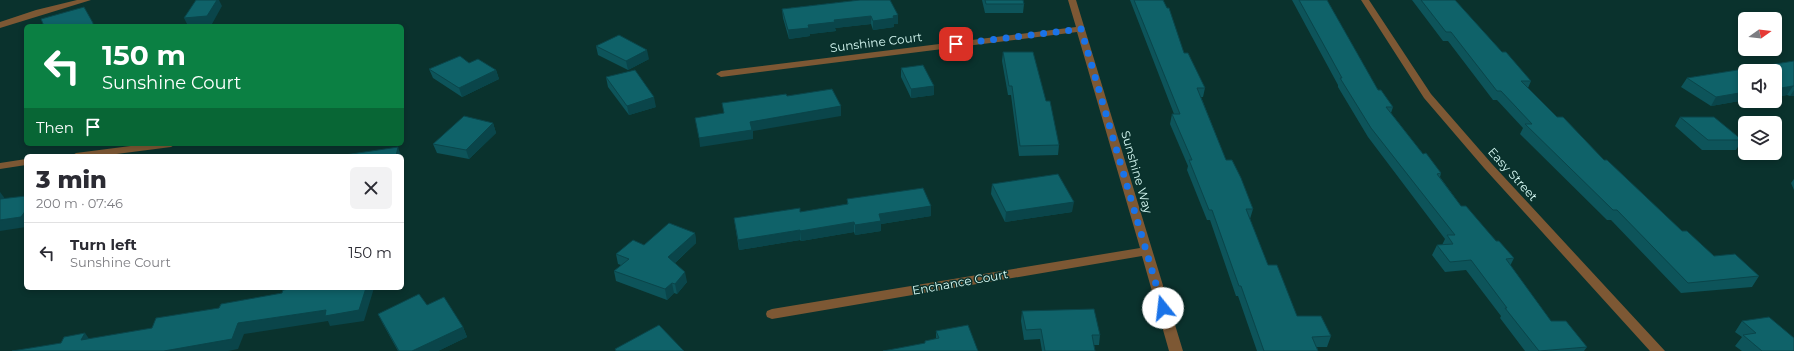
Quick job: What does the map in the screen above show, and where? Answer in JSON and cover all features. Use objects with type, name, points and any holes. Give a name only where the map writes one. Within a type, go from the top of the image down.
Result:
[{"type":"street","points":[[0,25],[39,12],[87,0]]},
{"type":"street","name":"Sunshine Way","points":[[1072,0],[1176,351]]},
{"type":"street","name":"Easy Street","points":[[1365,0],[1427,96],[1488,166],[1658,351]]},
{"type":"street","name":"Sunshine Court","points":[[721,74],[1081,29]]},
{"type":"street","points":[[92,154],[155,146]]},
{"type":"street","points":[[0,166],[24,162]]},
{"type":"street","name":"Enchance Court","points":[[772,314],[1147,251]]},
{"type":"building","points":[[196,0],[217,0],[207,16],[184,18]]},
{"type":"building","points":[[860,0],[890,0],[898,15],[893,16],[894,18],[873,21],[871,16],[834,20],[835,22],[808,25],[809,28],[788,30],[782,9]]},
{"type":"building","points":[[985,0],[1023,0],[1024,4],[986,4]]},
{"type":"building","points":[[1134,0],[1163,0],[1167,8],[1169,8],[1184,53],[1188,53],[1205,88],[1197,88],[1226,160],[1232,160],[1253,209],[1246,209],[1268,265],[1277,265],[1297,316],[1321,316],[1331,336],[1312,337],[1318,351],[1264,351],[1212,210],[1209,210],[1189,160],[1192,160],[1172,114],[1180,114]]},
{"type":"building","points":[[1299,0],[1327,0],[1378,90],[1381,90],[1393,107],[1386,107],[1423,154],[1426,153],[1441,173],[1437,174],[1461,206],[1466,206],[1496,241],[1499,241],[1514,258],[1506,259],[1551,321],[1566,321],[1587,347],[1539,351],[1505,308],[1507,308],[1471,260],[1450,262],[1437,245],[1453,244],[1447,235],[1455,235],[1371,128],[1340,78],[1342,78]]},
{"type":"building","points":[[1421,0],[1455,0],[1502,52],[1506,52],[1531,81],[1521,81],[1557,117],[1563,117],[1604,160],[1607,160],[1682,231],[1687,231],[1714,256],[1735,254],[1759,276],[1688,283],[1617,210],[1613,210],[1525,124],[1532,124],[1501,91],[1497,91],[1451,32],[1446,32]]},
{"type":"building","points":[[84,7],[93,24],[43,24],[41,19]]},
{"type":"building","points":[[619,35],[647,50],[626,61],[596,46]]},
{"type":"building","points":[[1003,52],[1033,52],[1046,101],[1050,101],[1059,145],[1020,146],[1012,86],[1009,86]]},
{"type":"building","points":[[460,56],[469,63],[478,59],[496,70],[459,88],[429,69]]},
{"type":"building","points":[[1794,61],[1794,86],[1782,88],[1782,64],[1775,64]]},
{"type":"building","points":[[923,65],[934,86],[911,89],[901,68]]},
{"type":"building","points":[[635,70],[654,97],[627,106],[606,77]]},
{"type":"building","points":[[1738,70],[1738,93],[1716,97],[1687,78]]},
{"type":"building","points":[[832,89],[841,106],[750,122],[752,130],[699,138],[695,118],[724,113],[722,103],[786,94],[787,96]]},
{"type":"building","points":[[464,116],[493,123],[466,150],[433,144]]},
{"type":"building","points":[[1680,117],[1714,117],[1738,137],[1738,140],[1708,140]]},
{"type":"building","points":[[398,147],[396,154],[351,154]]},
{"type":"building","points":[[1058,174],[1074,202],[1006,212],[992,184]]},
{"type":"building","points":[[923,188],[931,206],[879,214],[881,221],[855,225],[854,222],[738,240],[734,218],[800,208],[800,212],[848,204],[847,199]]},
{"type":"building","points":[[24,196],[24,213],[21,217],[0,220],[0,199]]},
{"type":"building","points":[[669,223],[695,233],[668,257],[685,272],[675,284],[672,283],[665,289],[614,271],[629,259],[616,254],[633,240],[644,245]]},
{"type":"building","points":[[283,290],[365,290],[359,310],[325,316],[326,310],[238,323],[232,339],[164,351],[12,351],[61,343],[64,337],[85,333],[81,340],[152,328],[156,318],[219,308],[221,304],[282,293]]},
{"type":"building","points":[[419,294],[427,305],[444,297],[463,327],[412,351],[399,351],[378,314]]},
{"type":"building","points":[[1094,309],[1100,335],[1092,335],[1095,351],[1045,351],[1041,329],[1026,330],[1022,311]]},
{"type":"building","points":[[1769,317],[1794,338],[1794,351],[1762,351],[1743,335],[1756,333],[1742,321]]},
{"type":"building","points":[[659,325],[684,351],[616,351],[615,349]]},
{"type":"building","points":[[968,325],[978,351],[883,351],[925,343],[925,341],[939,338],[936,331]]},
{"type":"route","points":[[956,44],[1081,29],[1163,308]]}]
